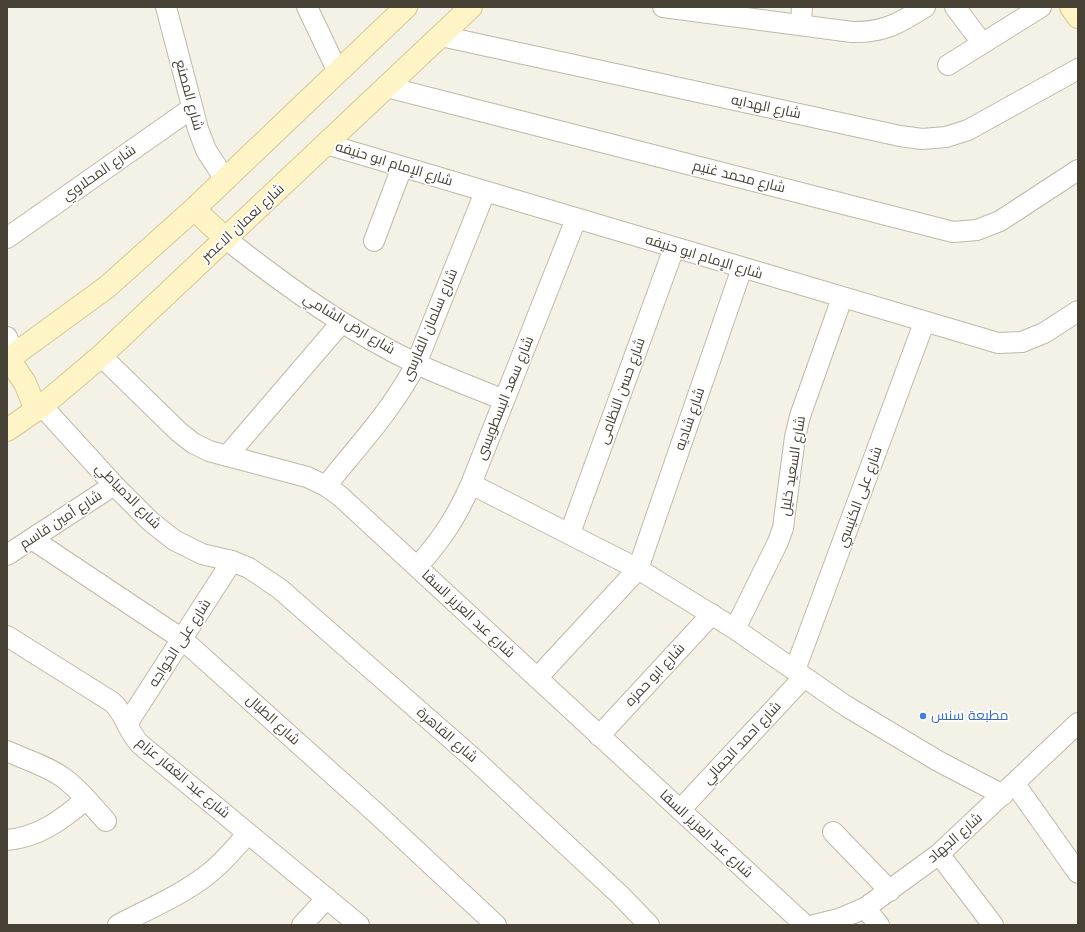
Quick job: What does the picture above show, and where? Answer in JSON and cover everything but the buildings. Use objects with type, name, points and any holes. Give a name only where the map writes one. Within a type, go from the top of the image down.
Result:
[{"type":"main road","points":[[39,408],[9,353],[107,287],[194,209],[224,178],[406,7]]},
{"type":"main road","name":"شارع نعمان الاعصر","points":[[7,430],[39,408],[101,356],[471,7]]},
{"type":"main road","points":[[1071,7],[1078,17]]},
{"type":"main road","points":[[194,209],[226,239]]},
{"type":"street","name":"شارع المصنع","points":[[166,7],[192,108],[206,150],[224,178]]},
{"type":"street","points":[[307,7],[338,72]]},
{"type":"street","points":[[675,8],[801,16],[852,32],[869,33],[886,29],[901,22],[925,7]]},
{"type":"street","points":[[954,7],[982,43]]},
{"type":"street","points":[[948,65],[1041,7]]},
{"type":"street","name":"شارع الهدايه","points":[[441,36],[900,136],[922,139],[946,137],[968,130],[1078,69]]},
{"type":"street","name":"شارع محمد غنيم","points":[[387,87],[953,232],[977,230],[1000,221],[1078,170]]},
{"type":"street","name":"شارع المحلاوي","points":[[7,238],[192,108]]},
{"type":"street","name":"شارع الإمام ابو حنيفه","points":[[326,144],[924,323],[998,343],[1022,342],[1044,333],[1078,311]]},
{"type":"street","points":[[374,241],[402,167]]},
{"type":"street","name":"شارع سلمان الفارسى","points":[[326,486],[395,399],[416,364],[485,192]]},
{"type":"street","name":"شارع سعد البسطويسى","points":[[417,567],[439,542],[457,514],[471,484],[576,219]]},
{"type":"street","name":"شارع ارض الشامي","points":[[226,239],[282,283],[342,323],[416,364],[504,400]]},
{"type":"street","name":"شارع حسن النظامى","points":[[570,533],[674,248]]},
{"type":"street","name":"شارع شاديه","points":[[638,569],[742,268]]},
{"type":"street","name":"شارع السعيد خليل","points":[[735,629],[778,542],[783,528],[795,437],[800,416],[842,298]]},
{"type":"street","points":[[227,456],[342,323]]},
{"type":"street","name":"شارع على الكنيسي","points":[[799,673],[924,323]]},
{"type":"street","name":"شارع عبد العزيز السقا","points":[[101,356],[183,436],[193,443],[209,451],[307,477],[326,486],[340,496],[805,925]]},
{"type":"street","name":"شارع الدمياطي","points":[[39,408],[150,521],[174,540],[202,554],[232,561]]},
{"type":"street","points":[[471,484],[570,533],[638,569],[735,629],[846,706],[938,761],[1009,789],[1078,873]]},
{"type":"street","name":"شارع أمين قاسم","points":[[7,555],[114,485]]},
{"type":"street","name":"شارع الطبال","points":[[32,539],[182,639],[377,814],[496,925]]},
{"type":"street","name":"شارع على الخواجه","points":[[127,724],[232,561]]},
{"type":"street","name":"شارع القاهرة","points":[[232,561],[250,568],[266,578],[473,758],[620,895],[649,925]]},
{"type":"street","points":[[537,678],[638,569]]},
{"type":"street","name":"شارع ابو حمزه","points":[[599,736],[712,614]]},
{"type":"street","name":"شارع عبد الغفار عزام","points":[[7,636],[112,702],[122,712],[130,732],[141,745],[359,925]]},
{"type":"street","name":"شارع احمد الجمالي","points":[[680,810],[799,673]]},
{"type":"street","name":"شارع الجهاد","points":[[814,925],[839,919],[865,908],[890,891],[938,854],[1078,723]]},
{"type":"street","points":[[7,751],[51,770],[76,788],[106,821]]},
{"type":"street","points":[[7,840],[22,839],[48,828],[69,814],[86,799]]},
{"type":"street","points":[[832,832],[890,891]]},
{"type":"street","points":[[118,925],[183,891],[208,875],[230,855],[248,833]]},
{"type":"street","points":[[938,854],[993,925]]},
{"type":"street","points":[[302,925],[327,898]]},
{"type":"street","points":[[865,908],[878,925]]},
{"type":"place","name":"مطبعة سنس","points":[[923,716]]}]
